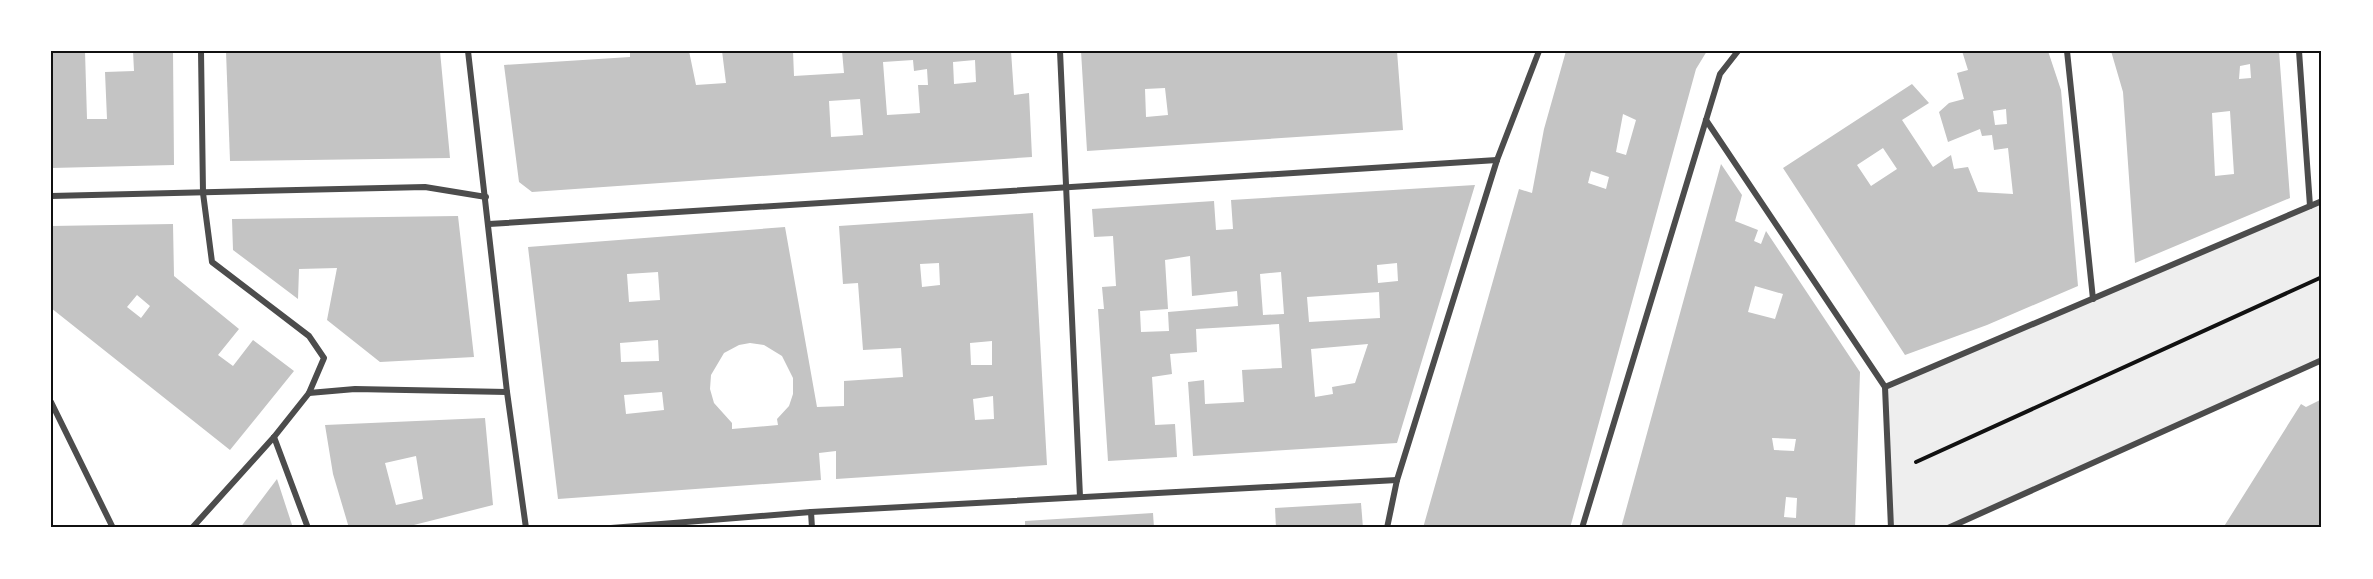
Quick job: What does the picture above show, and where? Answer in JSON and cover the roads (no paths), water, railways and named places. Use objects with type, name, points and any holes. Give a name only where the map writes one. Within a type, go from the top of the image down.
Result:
[{"type":"street","points":[[192,528],[274,437],[309,393],[324,358],[309,336],[212,262],[203,193],[201,51]]},
{"type":"street","points":[[468,51],[507,392],[526,528]]},
{"type":"street","points":[[1060,51],[1080,497]]},
{"type":"street","points":[[1387,528],[1397,480],[1497,160],[1539,51]]},
{"type":"street","points":[[1582,528],[1720,74],[1738,51]]},
{"type":"street","points":[[2067,51],[2093,298]]},
{"type":"street","points":[[2299,51],[2310,206]]},
{"type":"street","points":[[1707,120],[1885,387],[1891,528]]},
{"type":"street","points":[[489,224],[1497,160]]},
{"type":"street","points":[[51,196],[424,187],[486,197]]},
{"type":"street","points":[[1885,387],[2322,201]]},
{"type":"street","points":[[1948,528],[2322,360]]},
{"type":"street","points":[[309,393],[355,389],[507,392]]},
{"type":"street","points":[[51,402],[113,528]]},
{"type":"street","points":[[274,437],[308,528]]},
{"type":"street","points":[[611,528],[812,512],[1397,480]]},
{"type":"street","points":[[812,512],[812,528]]}]
